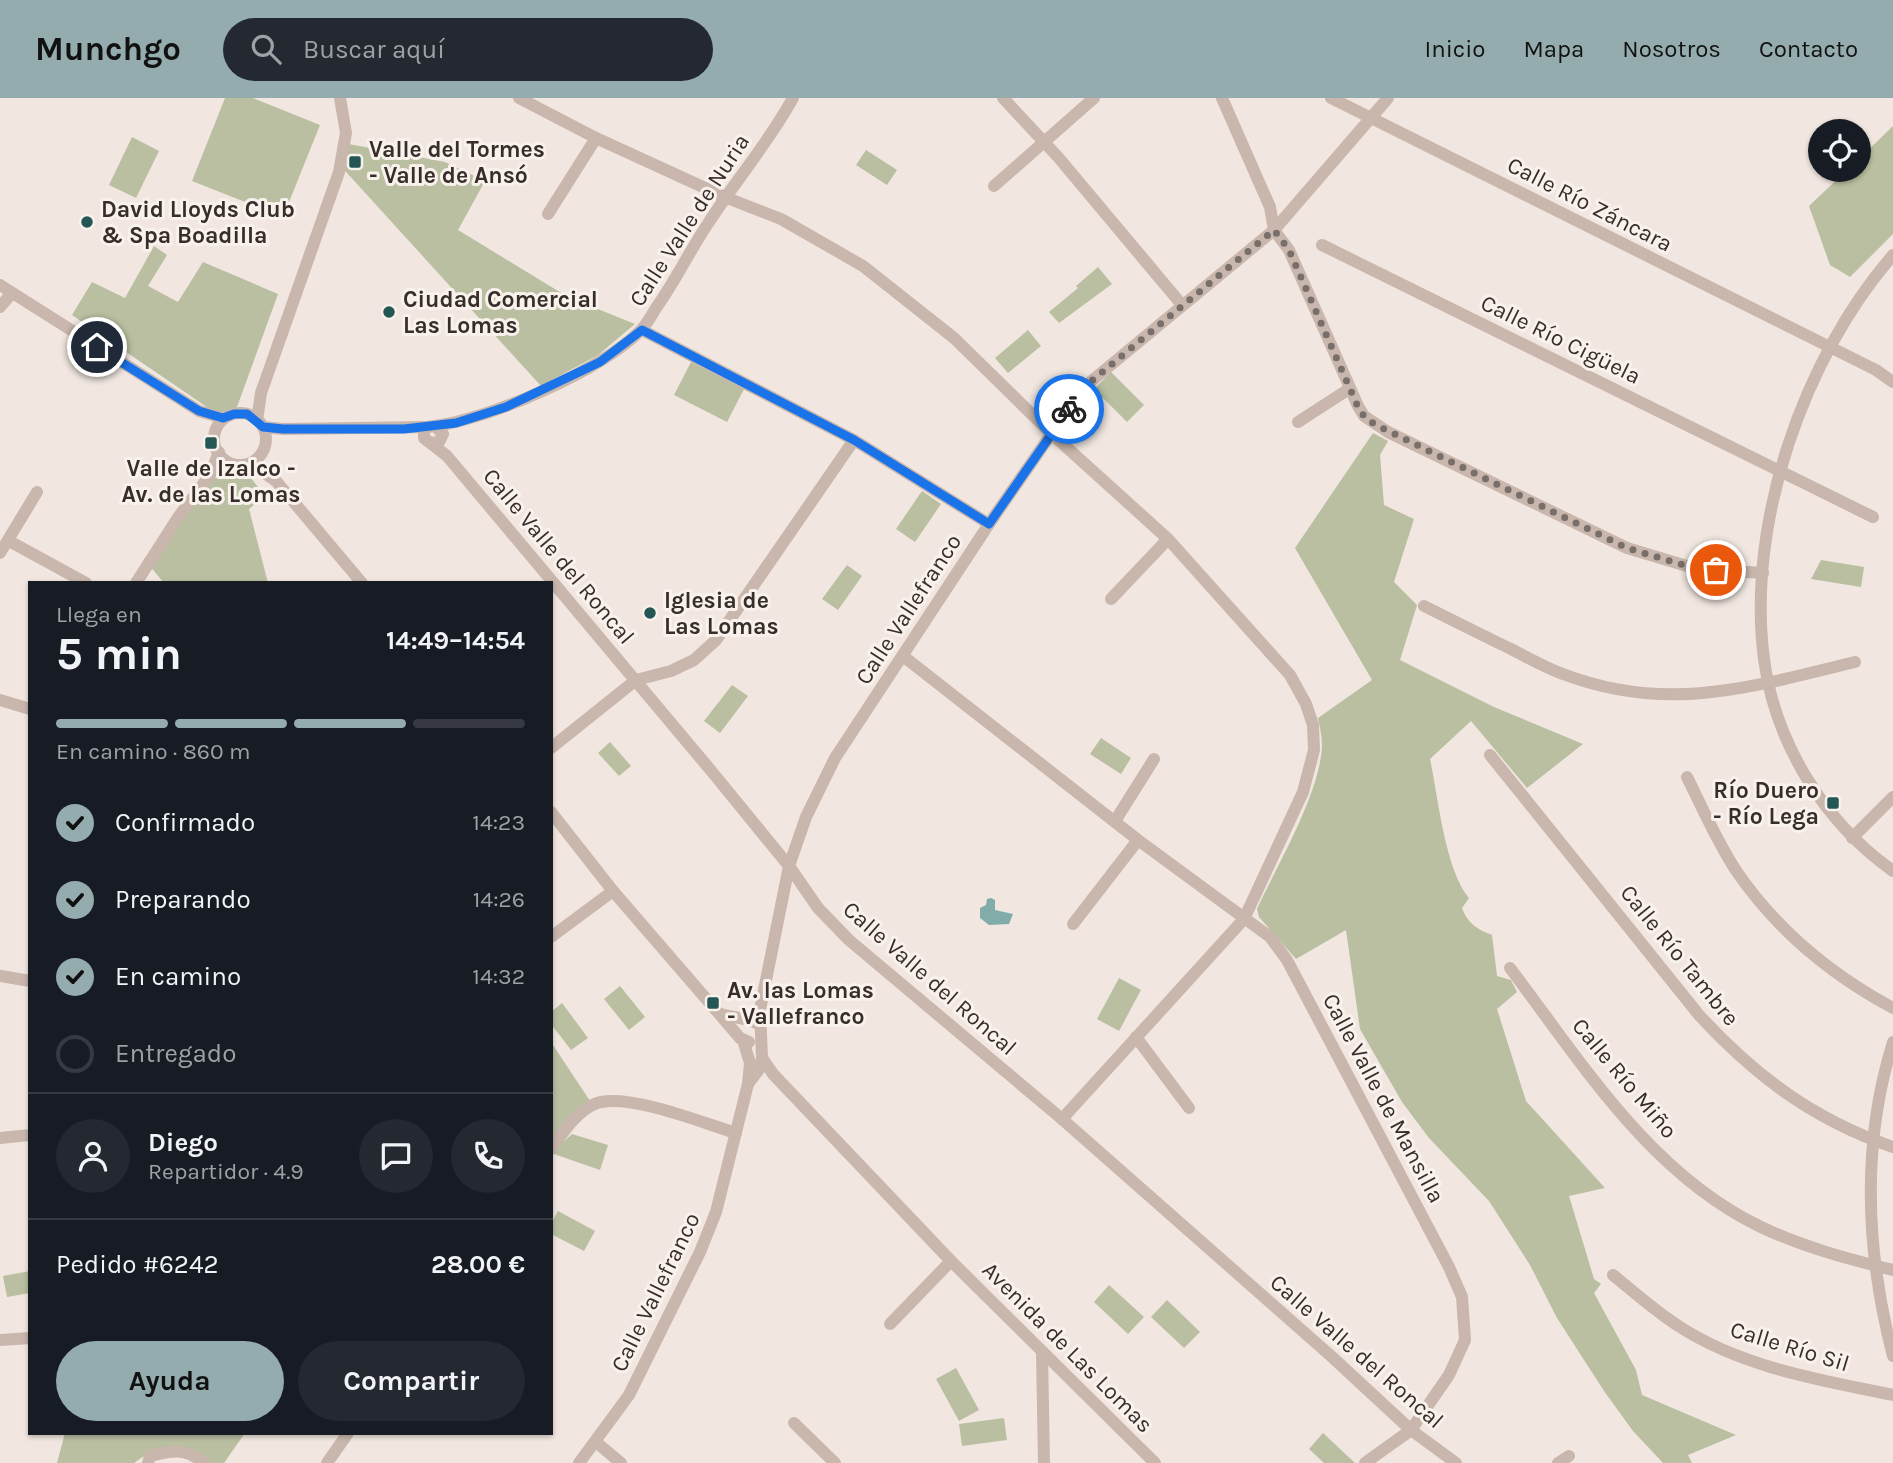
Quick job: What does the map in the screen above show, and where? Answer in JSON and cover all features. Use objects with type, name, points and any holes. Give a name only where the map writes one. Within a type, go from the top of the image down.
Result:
[{"type":"street","points":[[340,98],[346,133],[339,172],[261,393],[256,420],[265,441],[262,456],[276,481],[360,581]]},
{"type":"street","points":[[519,98],[596,138],[727,198],[781,219],[863,266],[954,338],[1052,435],[1168,539],[1290,675],[1306,704],[1313,725],[1314,750],[1303,792],[1244,919],[1062,1119]]},
{"type":"street","name":"Calle Valle de Nuria","points":[[434,434],[456,423],[506,407],[600,362],[642,330],[667,293],[709,220],[727,198],[793,98]]},
{"type":"street","points":[[1003,98],[1044,142],[1182,305]]},
{"type":"street","points":[[994,186],[1094,98]]},
{"type":"street","points":[[1222,98],[1270,208],[1274,230],[1289,250],[1349,389],[1364,416],[1388,432],[1627,548],[1687,566],[1763,573]]},
{"type":"street","name":"Calle Río Záncara","points":[[1331,98],[1876,370],[1893,382]]},
{"type":"street","name":"Calle Vallefranco","points":[[579,1463],[629,1395],[700,1252],[716,1212],[748,1084],[757,1063],[760,1010],[789,866],[806,817],[835,758],[989,524],[1083,388],[1274,230],[1388,98]]},
{"type":"street","points":[[548,214],[596,138]]},
{"type":"street","name":"Calle Río Cigüela","points":[[1322,244],[1873,517]]},
{"type":"street","points":[[1893,255],[1865,289],[1829,347],[1801,405],[1780,472],[1770,519],[1763,573],[1762,631],[1764,660],[1781,726],[1805,775],[1828,810],[1852,838],[1893,871]]},
{"type":"street","points":[[0,285],[199,411],[223,418],[234,414],[284,429],[404,429],[434,434]]},
{"type":"street","points":[[0,307],[11,294]]},
{"type":"street","points":[[642,330],[854,440],[989,524]]},
{"type":"street","points":[[1298,422],[1349,389]]},
{"type":"street","points":[[199,411],[215,431],[219,452],[224,459],[234,464]]},
{"type":"street","points":[[215,431],[223,418]]},
{"type":"street","points":[[265,441],[284,429]]},
{"type":"street","name":"Calle Valle del Roncal","points":[[434,434],[447,456],[552,581]]},
{"type":"street","points":[[553,746],[636,680],[671,671],[694,660],[716,640],[854,440]]},
{"type":"street","points":[[136,581],[210,475],[219,452]]},
{"type":"street","points":[[251,464],[262,456]]},
{"type":"street","points":[[210,475],[234,464],[251,464],[276,481]]},
{"type":"street","points":[[0,553],[37,492]]},
{"type":"street","points":[[1111,599],[1168,539]]},
{"type":"street","points":[[9,541],[82,581]]},
{"type":"street","name":"Calle Valle del Roncal","points":[[553,582],[789,866],[818,908],[849,940],[1062,1119],[1411,1430],[1456,1463]]},
{"type":"street","points":[[1424,606],[1561,674],[1622,690],[1692,695],[1730,691],[1855,662]]},
{"type":"street","name":"Calle Valle de Mansilla","points":[[903,656],[1138,839],[1270,937],[1287,960],[1443,1255],[1462,1297],[1465,1340],[1449,1375],[1411,1430]]},
{"type":"street","points":[[0,700],[28,708]]},
{"type":"street","name":"Calle Río Tambre","points":[[1490,755],[1699,1015],[1730,1049],[1787,1095],[1810,1109],[1873,1141],[1893,1147]]},
{"type":"street","points":[[1115,821],[1154,759]]},
{"type":"street","points":[[1686,777],[1737,872],[1782,926],[1835,973],[1893,1008]]},
{"type":"street","points":[[1852,838],[1893,797]]},
{"type":"street","points":[[553,815],[613,891],[742,1039],[752,1041],[760,1031],[752,1020],[743,1021],[721,1014]]},
{"type":"street","points":[[1073,924],[1138,839]]},
{"type":"street","points":[[553,936],[613,891]]},
{"type":"street","name":"Calle Río Miño","points":[[1510,968],[1622,1115],[1671,1165],[1723,1204],[1759,1226],[1836,1256],[1893,1270]]},
{"type":"street","points":[[1,976],[28,981]]},
{"type":"street","points":[[742,1039],[738,1029],[743,1021]]},
{"type":"street","points":[[1136,1037],[1189,1108]]},
{"type":"street","name":"Calle Vallefranco","points":[[742,1039],[757,1063]]},
{"type":"street","points":[[1893,1042],[1873,1141],[1870,1203],[1874,1266],[1893,1356]]},
{"type":"street","name":"Avenida de Las Lomas","points":[[757,1063],[774,1074],[951,1261],[1155,1463]]},
{"type":"street","points":[[553,1146],[580,1115],[596,1104],[617,1100],[736,1133]]},
{"type":"street","points":[[0,1138],[28,1135]]},
{"type":"street","name":"Avenida de Las Lomas","points":[[890,1324],[951,1261]]},
{"type":"street","name":"Calle Río Sil","points":[[1613,1275],[1671,1320],[1716,1346],[1769,1367],[1893,1395]]},
{"type":"street","points":[[0,1340],[28,1338]]},
{"type":"street","points":[[1042,1353],[1044,1463]]},
{"type":"street","points":[[794,1423],[835,1463]]},
{"type":"street","points":[[1364,1463],[1411,1430]]},
{"type":"street","points":[[327,1463],[347,1435]]},
{"type":"street","points":[[596,1441],[621,1463]]},
{"type":"street","points":[[148,1463],[150,1456],[174,1450],[193,1454],[205,1463]]},
{"type":"green space","points":[[225,98],[253,98],[320,125],[283,217],[192,181]]},
{"type":"green space","points":[[1893,126],[1893,234],[1850,277],[1830,265],[1809,206],[1834,182],[1871,182],[1871,147]]},
{"type":"green space","points":[[132,137],[159,151],[136,198],[109,185]]},
{"type":"green space","points":[[338,142],[445,162],[485,181],[458,230],[568,297],[635,324],[598,355],[541,386],[337,162]]},
{"type":"green space","points":[[866,150],[897,170],[887,185],[856,165]]},
{"type":"green space","points":[[154,246],[167,255],[148,286],[178,302],[203,262],[278,294],[237,407],[220,416],[72,315],[92,282],[125,298]]},
{"type":"green space","points":[[1098,267],[1112,284],[1059,323],[1049,312]]},
{"type":"green space","points":[[1028,330],[1041,346],[1008,373],[995,358]]},
{"type":"green space","points":[[691,362],[744,389],[727,422],[674,395]]},
{"type":"green space","points":[[1111,372],[1144,405],[1127,422],[1094,389]]},
{"type":"green space","points":[[1373,433],[1388,441],[1380,455],[1384,505],[1414,519],[1394,582],[1417,605],[1400,660],[1494,707],[1583,744],[1527,788],[1471,721],[1430,759],[1448,851],[1461,886],[1469,898],[1462,908],[1474,925],[1492,935],[1497,976],[1511,980],[1517,992],[1497,1009],[1526,1101],[1605,1188],[1569,1196],[1594,1279],[1601,1284],[1594,1293],[1636,1370],[1642,1395],[1736,1435],[1688,1455],[1692,1463],[1663,1463],[1633,1431],[1557,1318],[1530,1265],[1489,1201],[1429,1138],[1402,1102],[1360,1029],[1346,930],[1296,959],[1259,917],[1257,909],[1314,786],[1322,746],[1318,718],[1372,680],[1295,548]]},
{"type":"green space","points":[[233,468],[243,468],[265,496],[249,509],[267,581],[162,581],[144,559],[210,481]]},
{"type":"green space","points":[[922,491],[941,504],[915,542],[896,529]]},
{"type":"green space","points":[[1821,560],[1864,567],[1861,587],[1811,579]]},
{"type":"green space","points":[[847,565],[862,576],[838,610],[822,599]]},
{"type":"green space","points":[[732,685],[748,696],[720,733],[704,721]]},
{"type":"green space","points":[[1101,738],[1131,758],[1121,774],[1090,754]]},
{"type":"green space","points":[[610,742],[631,766],[619,776],[598,753]]},
{"type":"green space","points":[[1119,978],[1141,990],[1119,1031],[1097,1019]]},
{"type":"green space","points":[[620,986],[645,1017],[629,1030],[604,999]]},
{"type":"green space","points":[[562,1003],[588,1038],[571,1050],[553,1027],[553,1010]]},
{"type":"green space","points":[[553,1045],[592,1104],[553,1137]]},
{"type":"green space","points":[[572,1134],[608,1145],[600,1170],[553,1154]]},
{"type":"green space","points":[[558,1211],[595,1231],[584,1251],[553,1235],[553,1220]]},
{"type":"green space","points":[[28,1271],[28,1293],[7,1297],[3,1276]]},
{"type":"green space","points":[[1109,1285],[1144,1317],[1128,1334],[1094,1302]]},
{"type":"green space","points":[[1167,1300],[1200,1332],[1184,1348],[1151,1317]]},
{"type":"green space","points":[[956,1368],[979,1410],[959,1421],[936,1379]]},
{"type":"green space","points":[[1004,1418],[1007,1440],[962,1446],[959,1424]]},
{"type":"green space","points":[[1323,1433],[1355,1463],[1324,1463],[1309,1449]]},
{"type":"green space","points":[[64,1435],[244,1435],[224,1463],[150,1452],[134,1463],[57,1463]]},
{"type":"water","points":[[991,898],[995,900],[995,910],[1013,914],[1009,924],[989,925],[980,918],[980,908]]},
{"type":"way so far","points":[[1069,409],[1083,388],[1274,230],[1289,250],[1358,407],[1374,424],[1627,548],[1687,566],[1716,570]]},
{"type":"place","name":"Valle del Tormes - Valle de Ansó","points":[[355,162]]},
{"type":"place","name":"David Lloyds Club & Spa Boadilla","points":[[87,222]]},
{"type":"place","name":"Ciudad Comercial Las Lomas","points":[[389,312]]},
{"type":"place","name":"Valle de Izalco - Av. de las Lomas","points":[[211,443]]},
{"type":"place","name":"Iglesia de Las Lomas","points":[[650,613]]},
{"type":"place","name":"Río Duero - Río Lega","points":[[1833,803]]},
{"type":"place","name":"Av. las Lomas - Vallefranco","points":[[713,1003]]},
{"type":"route","points":[[97,347],[199,411],[223,418],[234,414],[247,414],[263,427],[283,429],[404,429],[456,423],[506,407],[600,362],[642,330],[854,440],[989,524],[1069,409]]}]
